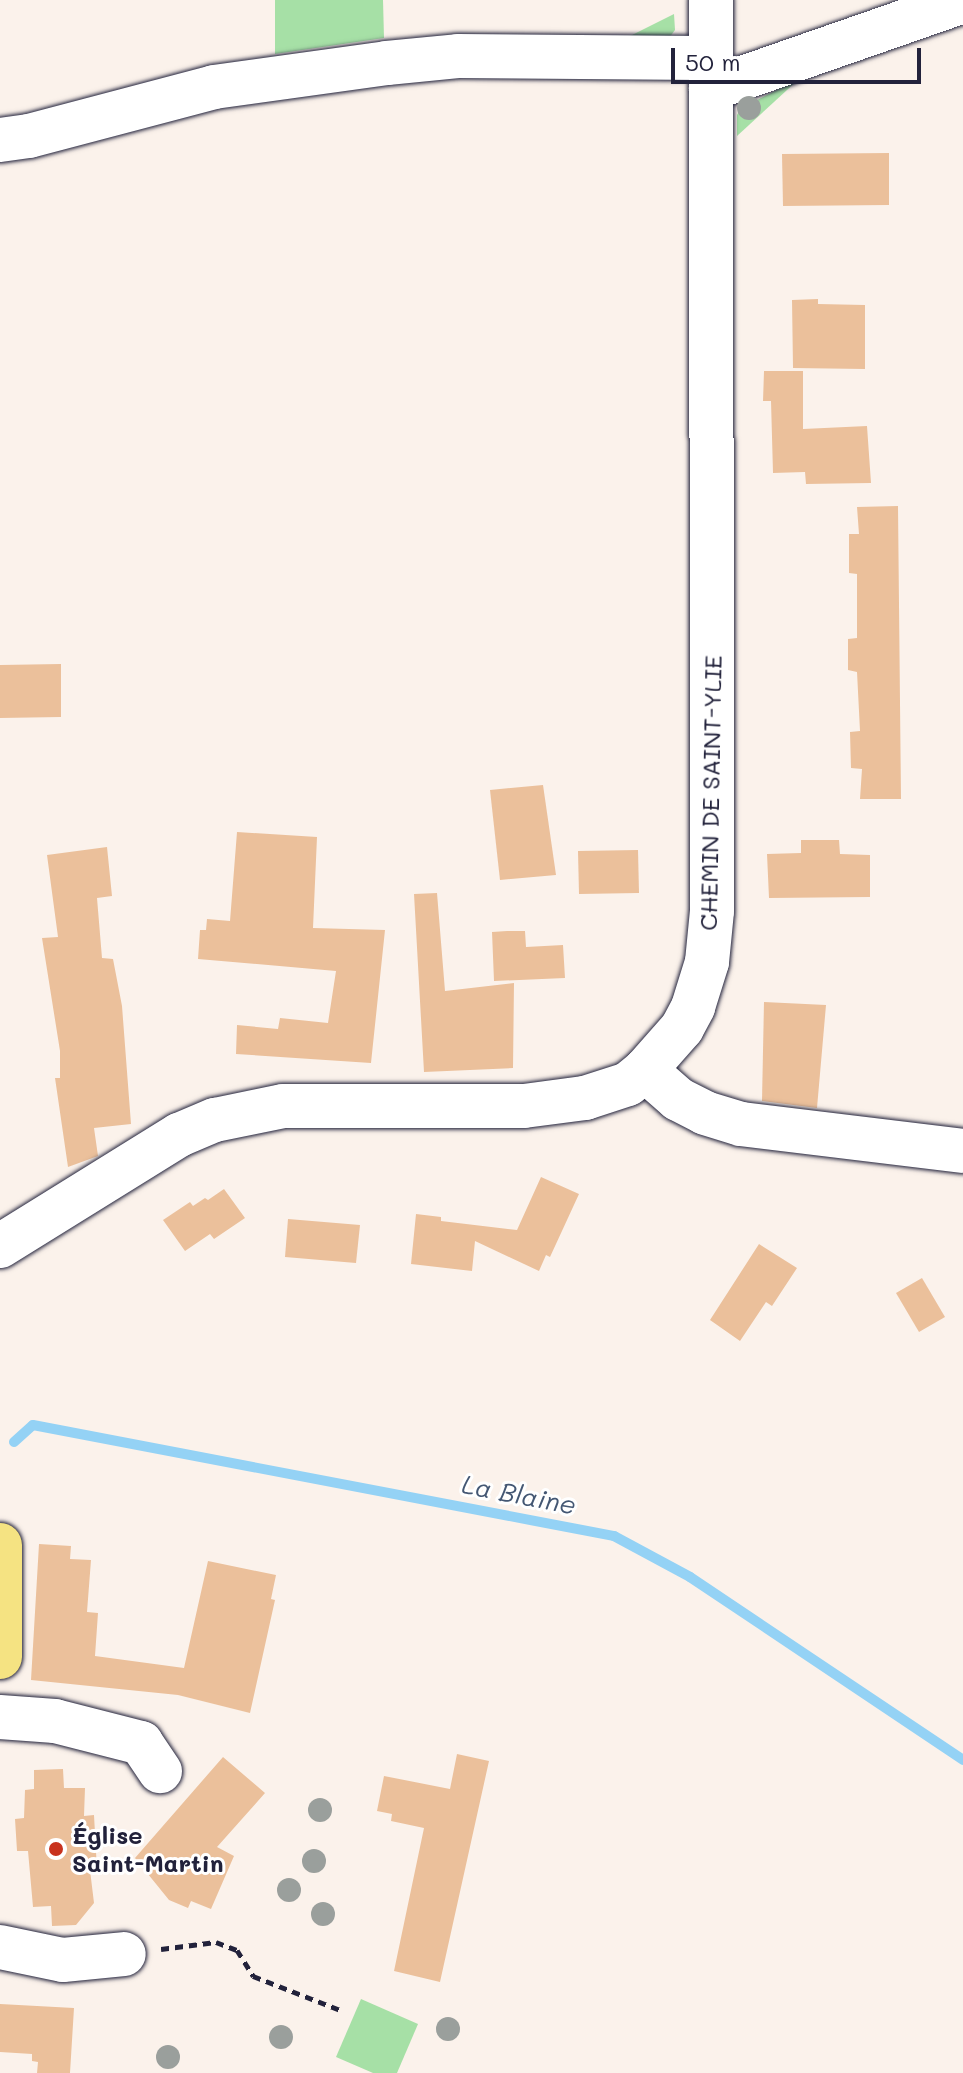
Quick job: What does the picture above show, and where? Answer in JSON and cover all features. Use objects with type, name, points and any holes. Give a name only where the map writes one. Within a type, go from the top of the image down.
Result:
[{"type":"main road","points":[[0,1545],[0,1657]]},
{"type":"street","name":"CHEMIN DE SAINT-YLIE","points":[[0,1246],[179,1135],[246,1111],[283,1106],[563,1103],[607,1092],[628,1084],[645,1070],[668,1045],[693,1007],[707,962],[712,911],[711,0]]},
{"type":"street","points":[[0,140],[29,136],[214,87],[458,56],[710,73],[963,1]]},
{"type":"street","points":[[645,1070],[678,1099],[705,1113],[741,1124],[963,1151]]},
{"type":"street","points":[[0,1717],[55,1721],[141,1743],[160,1771]]},
{"type":"street","points":[[0,1947],[63,1960],[124,1954]]},
{"type":"path","points":[[124,1954],[216,1942],[237,1950],[253,1976],[340,2010]]},
{"type":"green space","points":[[275,0],[383,0],[384,38],[275,54]]},
{"type":"green space","points":[[674,14],[675,30],[669,38],[624,39]]},
{"type":"green space","points":[[799,79],[737,136],[737,115],[741,108]]},
{"type":"green space","points":[[361,1999],[418,2024],[397,2073],[373,2073],[336,2057]]},
{"type":"building","points":[[889,153],[889,205],[783,206],[782,154]]},
{"type":"building","points":[[818,299],[818,304],[865,305],[865,369],[793,368],[792,300]]},
{"type":"building","points":[[764,371],[803,371],[803,429],[867,426],[871,483],[806,484],[805,472],[773,473],[771,401],[763,401]]},
{"type":"building","points":[[898,506],[901,799],[860,799],[862,769],[851,768],[850,732],[860,731],[857,672],[848,670],[848,639],[857,638],[857,574],[849,573],[849,534],[859,534],[857,507]]},
{"type":"building","points":[[61,664],[61,717],[0,718],[0,665]]},
{"type":"building","points":[[543,785],[556,875],[500,880],[490,790]]},
{"type":"building","points":[[237,832],[317,837],[313,928],[385,930],[371,1063],[236,1054],[237,1025],[278,1029],[280,1018],[328,1023],[336,971],[198,959],[200,930],[206,930],[207,919],[230,921]]},
{"type":"building","points":[[801,840],[839,840],[840,854],[870,855],[870,897],[769,898],[767,854],[801,853]]},
{"type":"building","points":[[107,847],[112,896],[97,898],[102,958],[113,959],[122,1006],[131,1124],[94,1128],[98,1156],[68,1167],[55,1078],[60,1078],[60,1051],[42,938],[58,937],[47,855]]},
{"type":"building","points":[[638,850],[639,893],[579,894],[578,851]]},
{"type":"building","points":[[437,893],[445,991],[514,983],[513,1068],[424,1072],[414,894]]},
{"type":"building","points":[[525,931],[526,947],[563,945],[565,978],[494,981],[492,932]]},
{"type":"building","points":[[764,1002],[826,1005],[817,1108],[762,1101]]},
{"type":"building","points":[[541,1177],[579,1194],[550,1257],[546,1255],[539,1271],[475,1241],[472,1271],[411,1264],[416,1214],[441,1217],[441,1221],[517,1230]]},
{"type":"building","points":[[224,1189],[245,1218],[214,1239],[210,1234],[185,1251],[163,1220],[190,1202],[193,1206]]},
{"type":"building","points":[[288,1219],[360,1225],[356,1263],[285,1257]]},
{"type":"building","points":[[759,1244],[797,1268],[772,1306],[766,1302],[740,1341],[710,1320]]},
{"type":"building","points":[[922,1278],[945,1317],[919,1332],[896,1293]]},
{"type":"building","points":[[39,1544],[71,1546],[70,1559],[91,1560],[87,1612],[98,1613],[95,1656],[184,1668],[208,1561],[276,1575],[271,1599],[275,1600],[250,1713],[178,1695],[31,1680]]},
{"type":"building","points":[[457,1754],[489,1761],[440,1982],[394,1971],[424,1828],[391,1821],[392,1814],[377,1811],[384,1776],[450,1789]]},
{"type":"building","points":[[223,1757],[265,1793],[217,1847],[234,1856],[211,1909],[191,1901],[188,1908],[169,1900],[135,1858]]},
{"type":"building","name":"Église Saint-Martin","points":[[63,1769],[64,1788],[85,1788],[84,1816],[94,1815],[97,1870],[90,1870],[94,1903],[76,1925],[52,1926],[51,1906],[33,1907],[28,1851],[17,1851],[15,1819],[24,1818],[25,1790],[34,1789],[34,1770]]},
{"type":"building","points":[[0,2004],[74,2008],[70,2073],[37,2073],[38,2062],[32,2061],[32,2054],[0,2052]]},
{"type":"waterway","name":"La Blaine","points":[[14,1442],[33,1425],[614,1536],[690,1577],[963,1760]]},
{"type":"place","name":"Église Saint-Martin","points":[[56,1849]]}]
